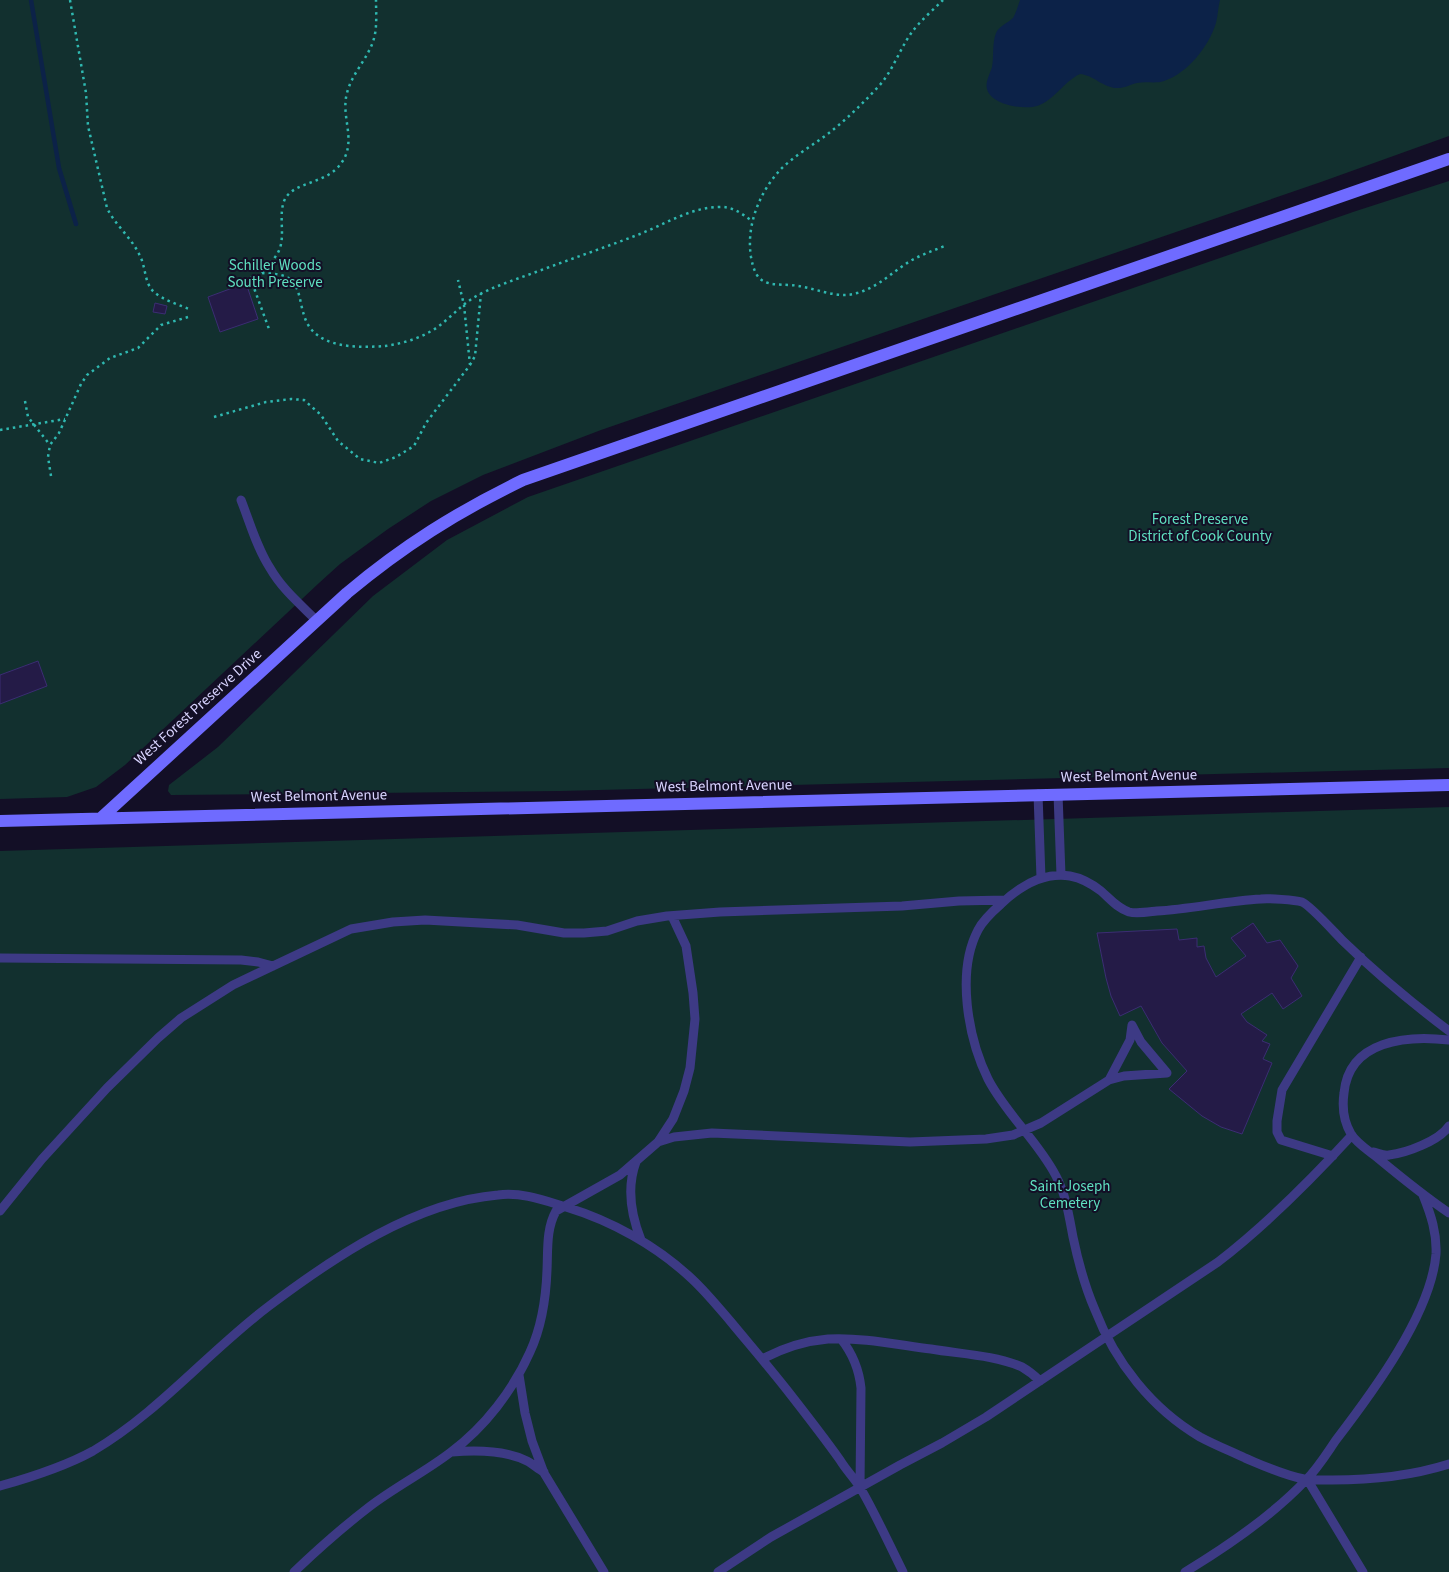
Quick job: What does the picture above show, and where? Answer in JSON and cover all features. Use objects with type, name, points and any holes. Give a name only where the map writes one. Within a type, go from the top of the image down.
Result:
[{"type":"main road","name":"West Forest Preserve Drive","points":[[101,818],[380,566],[417,538],[469,507],[523,480],[1449,159]]},
{"type":"main road","name":"West Belmont Avenue","points":[[0,821],[1449,785]]},
{"type":"lane","points":[[241,500],[261,553],[270,569],[283,587],[317,621]]},
{"type":"lane","points":[[1038,794],[1041,878]]},
{"type":"lane","points":[[1058,794],[1061,875]]},
{"type":"lane","points":[[1449,1031],[1411,1003],[1304,902],[1265,898],[1174,910],[1130,913],[1114,904],[1086,881],[1061,875],[1050,875],[1041,878],[1023,888],[1005,900],[979,927],[969,962],[966,985],[967,1007],[978,1055],[988,1079],[1003,1103],[1044,1155],[1057,1179],[1070,1215],[1074,1238],[1095,1312],[1124,1367],[1139,1386],[1178,1422],[1199,1436],[1284,1474],[1307,1479],[1382,1477],[1406,1474],[1449,1464]]},
{"type":"lane","points":[[0,1211],[66,1131],[158,1038],[181,1018],[233,985],[351,929],[393,922],[425,920],[517,925],[564,933],[584,933],[607,931],[637,921],[720,912],[902,906],[958,901],[1005,900]]},
{"type":"lane","points":[[294,1572],[369,1506],[451,1452],[475,1431],[496,1408],[519,1375],[540,1326],[548,1242],[551,1221],[556,1211],[620,1175],[658,1142],[673,1119],[684,1091],[690,1068],[695,1019],[686,946],[672,916]]},
{"type":"lane","points":[[1333,1156],[1282,1140],[1276,1132],[1276,1121],[1282,1090],[1361,957]]},
{"type":"lane","points":[[0,958],[241,960],[273,966]]},
{"type":"lane","points":[[658,1142],[682,1136],[712,1133],[910,1142],[986,1139],[1013,1135],[1042,1123],[1109,1080],[1124,1076],[1167,1073],[1141,1042],[1132,1025],[1130,1040],[1109,1080]]},
{"type":"lane","points":[[1449,1040],[1410,1038],[1379,1046],[1365,1054],[1353,1066],[1346,1080],[1344,1096],[1344,1115],[1352,1135],[1423,1195],[1449,1213]]},
{"type":"lane","points":[[1368,1150],[1387,1156],[1420,1146],[1445,1132],[1449,1126]]},
{"type":"lane","points":[[718,1572],[771,1537],[942,1443],[1040,1381],[1218,1262],[1253,1235],[1352,1135]]},
{"type":"lane","points":[[636,1162],[631,1181],[631,1208],[633,1220],[641,1240]]},
{"type":"lane","points":[[0,1486],[64,1466],[120,1433],[154,1408],[268,1307],[335,1259],[388,1229],[453,1202],[498,1194],[535,1196],[581,1211],[607,1222],[641,1240],[694,1280],[818,1428],[860,1487],[903,1572]]},
{"type":"lane","points":[[1185,1572],[1238,1537],[1274,1509],[1307,1479],[1394,1359],[1426,1296],[1433,1272],[1436,1236],[1432,1218],[1423,1195]]},
{"type":"lane","points":[[762,1359],[782,1349],[798,1344],[816,1340],[841,1339],[998,1360],[1021,1367],[1032,1373],[1040,1381]]},
{"type":"lane","points":[[841,1339],[849,1349],[859,1374],[861,1388],[860,1487]]},
{"type":"lane","points":[[519,1375],[532,1441],[544,1472],[604,1572]]},
{"type":"lane","points":[[451,1452],[481,1451],[515,1457],[528,1461],[544,1472]]},
{"type":"lane","points":[[1307,1479],[1362,1572]]},
{"type":"path","points":[[70,0],[86,93],[88,126],[107,208],[112,218],[138,250],[142,258],[148,286],[172,302],[189,309]]},
{"type":"path","points":[[376,0],[375,34],[347,92],[345,104],[348,147],[346,158],[328,176],[319,181],[304,184],[288,194],[284,200],[282,211],[280,249],[262,273],[277,274],[291,280],[295,285],[308,326],[319,337],[345,346],[366,347],[388,345],[416,339],[443,324],[464,304],[481,293],[506,282],[640,234],[698,209],[720,206],[731,208],[752,221]]},
{"type":"path","points":[[943,0],[912,32],[885,79],[878,87],[846,119],[781,170],[765,191],[752,221],[749,235],[752,264],[763,282],[770,285],[792,286],[843,295],[852,295],[868,289],[880,283],[912,260],[947,245]]},
{"type":"path","points":[[250,277],[269,329]]},
{"type":"path","points":[[458,280],[464,304],[470,365]]},
{"type":"path","points":[[214,417],[266,402],[291,399],[304,400],[321,415],[338,441],[360,459],[379,463],[396,457],[414,446],[426,423],[475,356],[481,293]]},
{"type":"path","points":[[51,476],[48,466],[50,445],[65,419],[81,384],[96,368],[110,358],[138,348],[161,325],[188,317]]},
{"type":"path","points":[[25,401],[28,417],[50,445]]},
{"type":"path","points":[[0,430],[65,419]]},
{"type":"green space","name":"Schiller Woods South Preserve","points":[[0,0],[1449,0],[1449,136],[1321,182],[601,430],[483,475],[431,501],[340,564],[125,765],[96,787],[67,797],[0,799]]},
{"type":"green space","name":"Forest Preserve District of Cook County","points":[[1449,181],[1449,768],[560,791],[171,795],[168,791],[169,785],[218,747],[373,596],[447,540],[528,497],[1356,211]]},
{"type":"green space","name":"Saint Joseph Cemetery","points":[[1449,807],[1449,1572],[0,1572],[0,851]]},
{"type":"water","points":[[1020,0],[1220,0],[1216,23],[1208,41],[1196,58],[1173,77],[1161,82],[1140,82],[1114,88],[1080,74],[1074,77],[1049,100],[1037,106],[1017,107],[995,99],[987,89],[987,81],[992,67],[996,33],[1001,26],[1013,18]]},
{"type":"building","points":[[246,283],[258,319],[220,332],[208,297]]},
{"type":"building","points":[[155,303],[167,306],[165,314],[153,312]]},
{"type":"building","points":[[38,661],[47,686],[0,704],[0,675]]},
{"type":"building","points":[[1253,923],[1267,943],[1280,940],[1298,966],[1291,978],[1302,996],[1283,1009],[1272,993],[1241,1014],[1247,1022],[1267,1035],[1262,1041],[1270,1044],[1263,1059],[1272,1063],[1242,1134],[1221,1127],[1202,1116],[1169,1089],[1187,1071],[1162,1043],[1141,1006],[1120,1016],[1111,996],[1106,978],[1097,933],[1177,929],[1179,940],[1197,938],[1197,947],[1204,946],[1206,958],[1216,977],[1246,956],[1231,938]]},
{"type":"waterway","points":[[31,0],[59,168],[76,224]]}]
